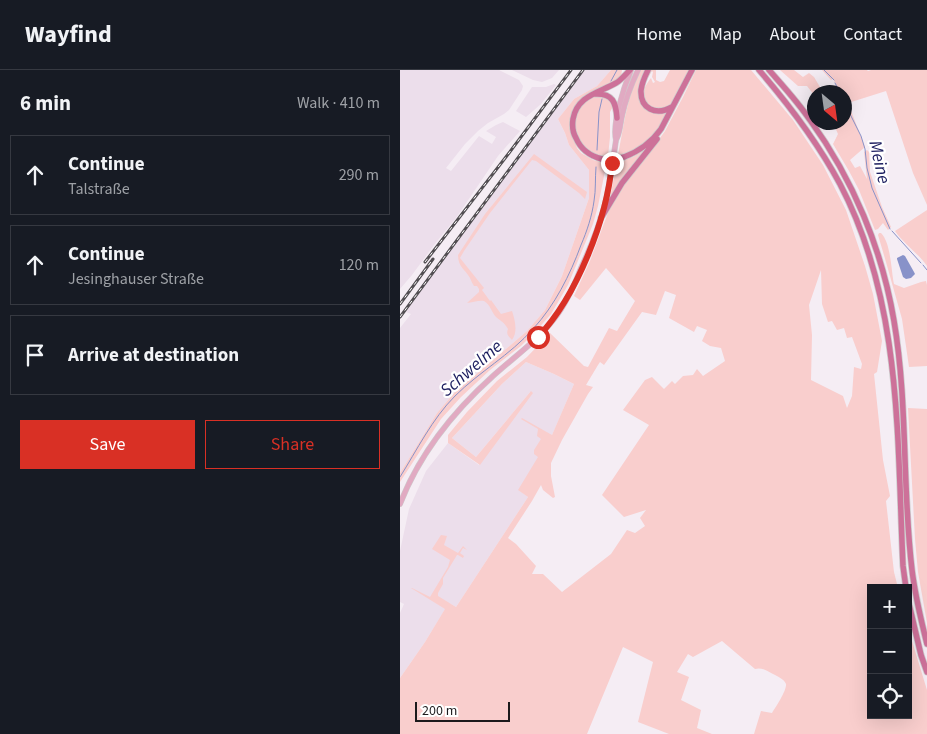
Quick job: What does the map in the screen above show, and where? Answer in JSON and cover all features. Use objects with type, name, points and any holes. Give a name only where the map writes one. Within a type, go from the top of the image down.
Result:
[{"type":"highway","points":[[631,70],[618,82],[584,99],[577,108],[573,120],[576,140],[582,149],[592,156],[602,159],[615,159],[637,152],[649,144],[661,129],[692,70]]},
{"type":"highway","points":[[648,70],[641,89],[644,103],[647,107],[656,111],[662,111],[674,106]]},
{"type":"highway","points":[[759,70],[792,110],[816,144],[840,184],[872,262],[880,292],[891,355],[906,584]]},
{"type":"highway","points":[[769,70],[810,120],[834,156],[858,202],[871,234],[887,284],[898,352],[907,517],[912,568],[927,644]]},
{"type":"highway","points":[[591,95],[608,96],[615,104],[617,118]]},
{"type":"highway","points":[[601,218],[622,183],[659,136],[661,129]]},
{"type":"highway","points":[[912,617],[927,672]]},
{"type":"main road","points":[[616,140],[617,118],[622,94],[631,70]]},
{"type":"main road","points":[[400,504],[419,465],[435,440],[454,416],[483,386],[533,342],[558,314],[566,300],[578,277],[601,218],[622,116],[638,70]]},
{"type":"shaded area","points":[[400,70],[499,70],[519,80],[523,86],[509,110],[478,131],[446,168],[451,171],[479,136],[492,144],[496,137],[486,131],[496,125],[503,122],[520,131],[498,156],[456,218],[400,289]]},
{"type":"shaded area","points":[[512,70],[559,70],[552,78],[542,82]]},
{"type":"shaded area","points":[[585,70],[611,70],[597,86],[574,99],[558,119],[569,145],[589,170],[589,198],[562,276],[545,310],[527,331],[454,393],[437,413],[400,473],[400,328],[411,314],[406,312],[429,278]]},
{"type":"shaded area","points":[[611,70],[622,70],[621,77],[579,102],[572,134],[581,153],[601,162],[602,157],[589,150],[579,139],[575,125],[576,118],[583,104],[594,96],[605,96],[614,105],[610,112],[608,156],[598,206],[593,224],[568,285],[551,314],[537,330],[521,346],[490,370],[441,419],[400,482],[400,473],[437,413],[454,393],[527,331],[545,310],[562,276],[589,198],[589,170],[569,145],[558,119],[574,99],[597,86]]},
{"type":"shaded area","points":[[640,70],[646,70],[639,94],[654,113],[666,113],[659,129],[651,138],[641,146],[618,155],[631,91]]},
{"type":"shaded area","points":[[650,70],[656,70],[656,80],[660,82],[664,81],[670,70],[690,70],[673,102],[666,107],[652,108],[644,97],[644,90],[651,78],[653,83],[655,82],[652,77],[652,71],[647,79]]},
{"type":"shaded area","points":[[696,70],[751,70],[793,120],[823,165],[846,210],[873,294],[882,341],[877,372],[874,374],[883,460],[890,496],[886,501],[897,584],[867,584],[867,719],[912,719],[912,641],[927,690],[927,734],[754,734],[761,711],[772,713],[783,694],[786,684],[780,678],[767,671],[755,669],[722,641],[693,657],[688,654],[677,672],[689,677],[681,700],[701,710],[697,728],[712,734],[669,734],[638,722],[653,662],[623,647],[587,734],[400,734],[400,678],[445,609],[411,588],[430,597],[448,567],[450,560],[432,549],[441,535],[447,536],[444,545],[458,553],[463,546],[467,550],[463,548],[460,553],[464,556],[463,558],[457,555],[443,578],[443,584],[438,593],[438,596],[456,607],[528,497],[518,490],[538,457],[534,454],[534,450],[541,439],[537,436],[538,429],[521,419],[552,435],[574,384],[526,362],[502,384],[452,438],[476,457],[531,391],[533,393],[480,465],[448,443],[448,435],[497,381],[527,357],[550,333],[584,366],[588,367],[609,328],[617,331],[635,301],[606,268],[580,300],[574,296],[590,261],[609,210],[620,190],[665,131]],"holes":[[[821,270],[822,304],[828,322],[832,321],[837,330],[844,328],[847,338],[852,337],[862,364],[861,369],[854,367],[852,396],[847,408],[843,396],[811,380],[812,335],[809,305]],[[665,291],[676,295],[669,318],[694,332],[697,326],[707,330],[702,341],[710,346],[721,348],[725,361],[703,376],[697,369],[693,375],[683,376],[675,384],[672,381],[664,389],[652,377],[645,380],[623,410],[649,425],[602,495],[624,517],[646,510],[640,518],[645,526],[635,533],[627,530],[611,554],[562,592],[543,574],[532,574],[536,566],[508,538],[541,485],[543,490],[553,498],[555,497],[551,476],[551,463],[593,387],[586,385],[600,362],[604,365],[642,312],[656,315]]]},
{"type":"shaded area","points":[[780,70],[794,70],[803,77],[809,73],[819,85],[798,86]]},
{"type":"shaded area","points":[[822,70],[927,70],[927,205],[913,173],[886,91],[852,102],[852,85],[836,85],[833,79],[831,80]]},
{"type":"shaded area","points":[[556,85],[541,104],[526,117],[516,111],[532,87],[546,87]]},
{"type":"shaded area","points":[[852,113],[865,147],[850,160],[855,168],[860,166],[867,179],[864,152],[867,150],[869,152],[870,172],[891,227],[888,230],[883,223],[875,230],[859,190],[833,144],[838,134],[836,130],[852,130]]},
{"type":"shaded area","points":[[647,148],[610,198],[617,162],[633,157]]},
{"type":"shaded area","points":[[534,154],[587,192],[585,199],[536,161],[532,160],[490,213],[460,258],[484,288],[482,290],[501,314],[512,311],[515,330],[512,340],[508,335],[507,327],[496,317],[486,302],[467,303],[479,292],[479,289],[477,286],[474,286],[460,265],[458,255],[485,214]]},
{"type":"shaded area","points":[[927,210],[927,266],[895,231]]},
{"type":"shaded area","points":[[879,233],[881,233],[887,243],[894,284],[904,288],[926,281],[927,366],[909,367],[902,319]]},
{"type":"shaded area","points":[[526,362],[574,384],[553,433],[519,490],[528,497],[456,607],[449,603],[400,678],[400,613],[404,604],[400,602],[400,551],[409,509],[426,471],[448,443],[479,465],[531,391],[476,457],[452,438],[502,384]]},
{"type":"shaded area","points":[[908,408],[927,409],[927,623],[918,572],[915,539]]},
{"type":"water","points":[[903,255],[915,274],[911,278],[906,279],[903,277],[897,258]]},
{"type":"waterway","name":"Schwelme","points":[[611,81],[617,70]]},
{"type":"waterway","name":"Meine","points":[[824,70],[834,80]]},
{"type":"waterway","name":"Schwelme","points":[[597,150],[599,112],[602,99]]},
{"type":"waterway","name":"Meine","points":[[852,118],[865,149],[872,188],[890,229]]},
{"type":"waterway","name":"Schwelme","points":[[400,477],[432,425],[447,405],[464,387],[524,338],[541,320],[555,300],[572,267],[589,223],[595,197],[596,167]]},
{"type":"waterway","name":"Meine","points":[[892,231],[921,263]]},
{"type":"waterway","name":"Meine","points":[[923,265],[927,270]]},
{"type":"railway","points":[[425,262],[571,70]]},
{"type":"railway","points":[[400,317],[583,70]]},
{"type":"railway","points":[[400,304],[433,259]]},
{"type":"route","points":[[538,337],[561,309],[585,260],[601,218],[612,163]]}]
